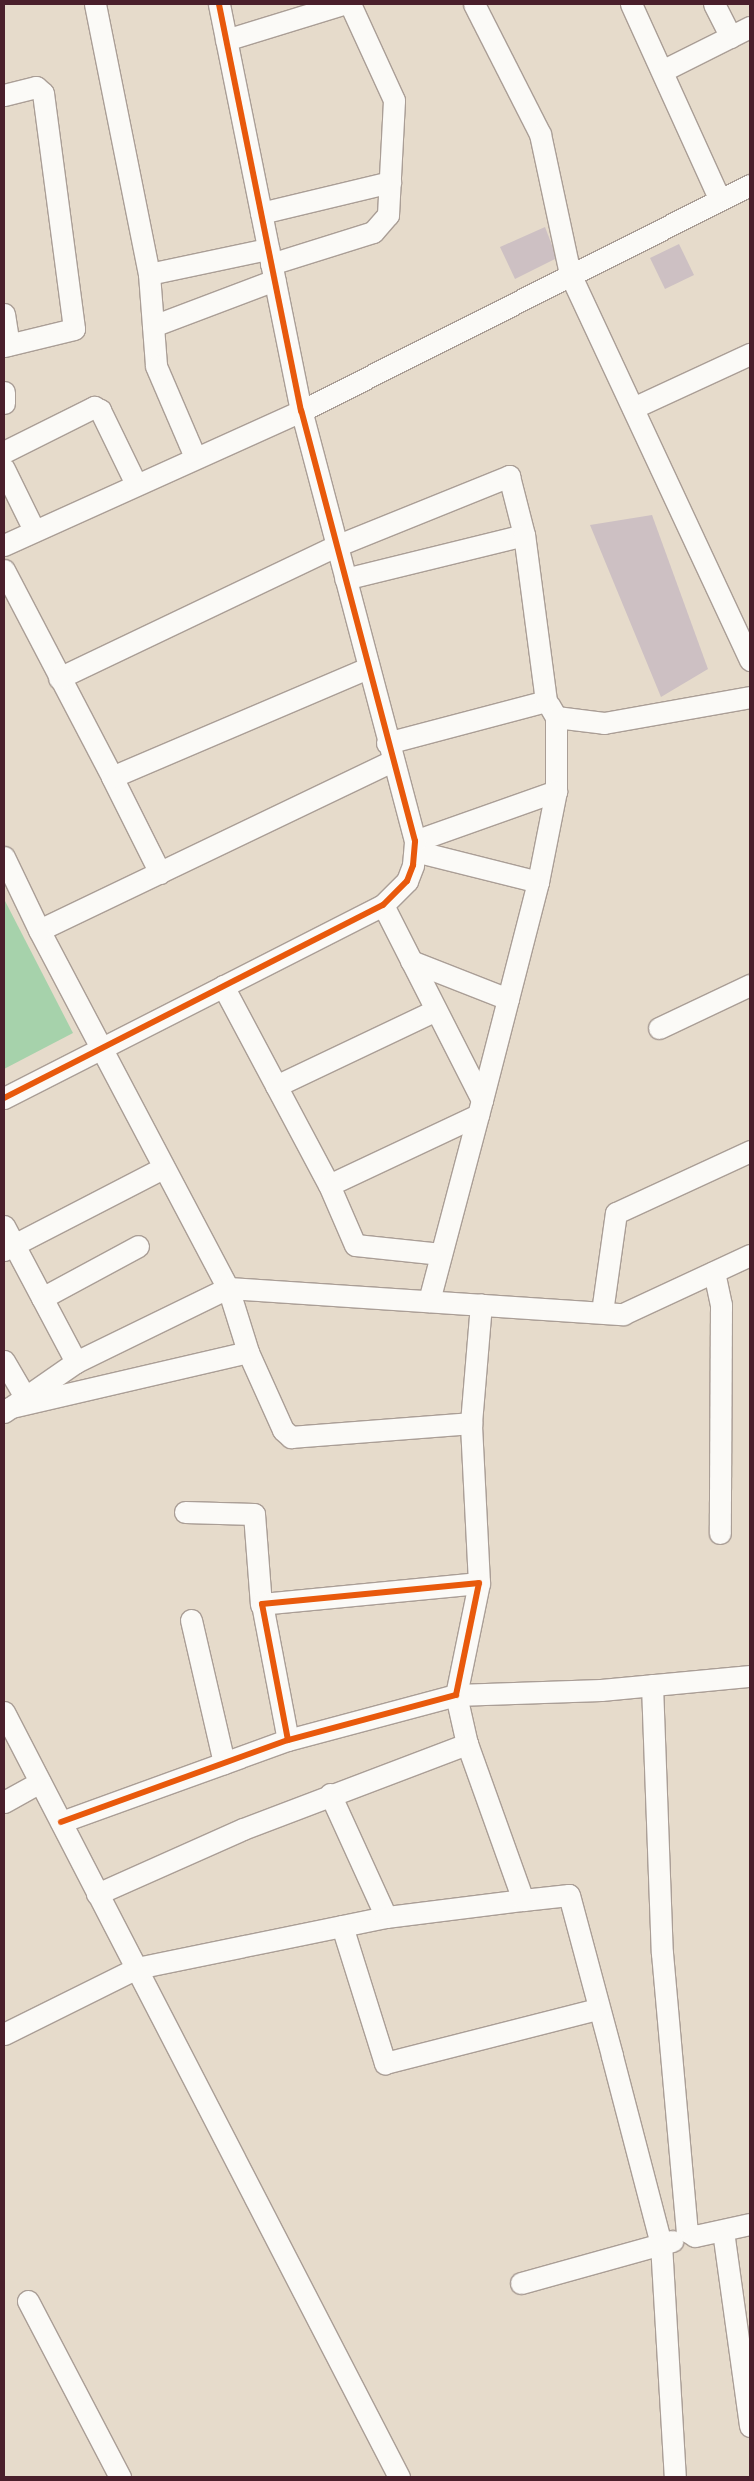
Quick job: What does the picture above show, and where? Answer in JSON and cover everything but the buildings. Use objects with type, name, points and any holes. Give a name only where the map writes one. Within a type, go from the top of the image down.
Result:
[{"type":"street","points":[[95,4],[149,274],[156,366],[195,457]]},
{"type":"street","points":[[4,1098],[383,905],[407,881],[415,846],[301,411],[219,4]]},
{"type":"street","points":[[226,40],[343,4]]},
{"type":"street","points":[[154,326],[271,264],[373,232],[388,215],[391,86],[350,4]]},
{"type":"street","points":[[474,4],[540,134],[570,274],[750,660]]},
{"type":"street","points":[[631,4],[720,200]]},
{"type":"street","points":[[714,4],[731,37]]},
{"type":"street","points":[[662,72],[750,27]]},
{"type":"street","points":[[4,95],[36,87],[43,93],[74,329],[6,346],[4,314]]},
{"type":"street","points":[[261,213],[390,182]]},
{"type":"street","points":[[4,545],[195,457],[301,411],[750,185]]},
{"type":"street","points":[[149,274],[271,264]]},
{"type":"street","points":[[633,408],[750,354]]},
{"type":"street","points":[[4,392],[4,403]]},
{"type":"street","points":[[4,452],[94,407],[100,410],[136,484]]},
{"type":"street","points":[[4,469],[34,530]]},
{"type":"street","points":[[59,678],[336,546],[509,476],[524,535],[551,709],[556,791],[538,882],[429,1301]]},
{"type":"street","points":[[345,579],[524,535]]},
{"type":"street","points":[[4,570],[160,873]]},
{"type":"street","points":[[112,777],[367,668]]},
{"type":"street","points":[[39,930],[160,873],[389,752],[551,709],[604,724],[750,697]]},
{"type":"street","points":[[415,846],[556,791]]},
{"type":"street","points":[[415,846],[538,882]]},
{"type":"street","points":[[4,857],[98,1050],[228,1288],[248,1352],[283,1430],[292,1437],[472,1423]]},
{"type":"street","points":[[383,905],[436,1010],[480,1107]]},
{"type":"street","points":[[411,961],[508,999]]},
{"type":"street","points":[[659,1028],[750,985]]},
{"type":"street","points":[[223,986],[329,1185],[355,1244],[441,1254]]},
{"type":"street","points":[[276,1086],[436,1010]]},
{"type":"street","points":[[329,1185],[480,1107]]},
{"type":"street","points":[[602,1312],[616,1213],[750,1151]]},
{"type":"street","points":[[9,1248],[162,1168]]},
{"type":"street","points":[[4,1226],[9,1248],[42,1298],[76,1362]]},
{"type":"street","points":[[42,1298],[138,1246]]},
{"type":"street","points":[[13,1406],[76,1362],[228,1288],[602,1312],[635,1311],[750,1255]]},
{"type":"street","points":[[714,1272],[721,1305],[720,1533]]},
{"type":"street","points":[[481,1304],[472,1423],[480,1583],[456,1695],[467,1744],[523,1900]]},
{"type":"street","points":[[13,1406],[248,1352]]},
{"type":"street","points":[[4,1361],[13,1406]]},
{"type":"street","points":[[185,1512],[254,1514],[261,1605],[288,1740]]},
{"type":"street","points":[[261,1605],[480,1583]]},
{"type":"street","points":[[191,1620],[224,1763]]},
{"type":"street","points":[[61,1822],[288,1740],[456,1695],[652,1685],[750,1676]]},
{"type":"street","points":[[652,1685],[662,1953],[689,2236]]},
{"type":"street","points":[[4,1712],[397,2477]]},
{"type":"street","points":[[97,1894],[330,1794],[467,1744]]},
{"type":"street","points":[[4,1802],[40,1782]]},
{"type":"street","points":[[330,1794],[386,1916]]},
{"type":"street","points":[[4,2034],[137,1968],[386,1916],[569,1895],[597,2009],[660,2244],[675,2477]]},
{"type":"street","points":[[342,1926],[385,2063],[597,2009]]},
{"type":"street","points":[[521,2283],[689,2236],[723,2231],[750,2224]]},
{"type":"street","points":[[723,2231],[750,2426]]},
{"type":"street","points":[[28,2302],[120,2477]]},
{"type":"green space","points":[[4,899],[73,1033],[4,1069]]},
{"type":"cycle path","points":[[4,1098],[383,905],[407,881],[413,865],[415,841],[301,411],[219,4]]},
{"type":"cycle path","points":[[61,1822],[288,1740],[456,1695],[479,1583],[262,1604],[288,1740]]}]
